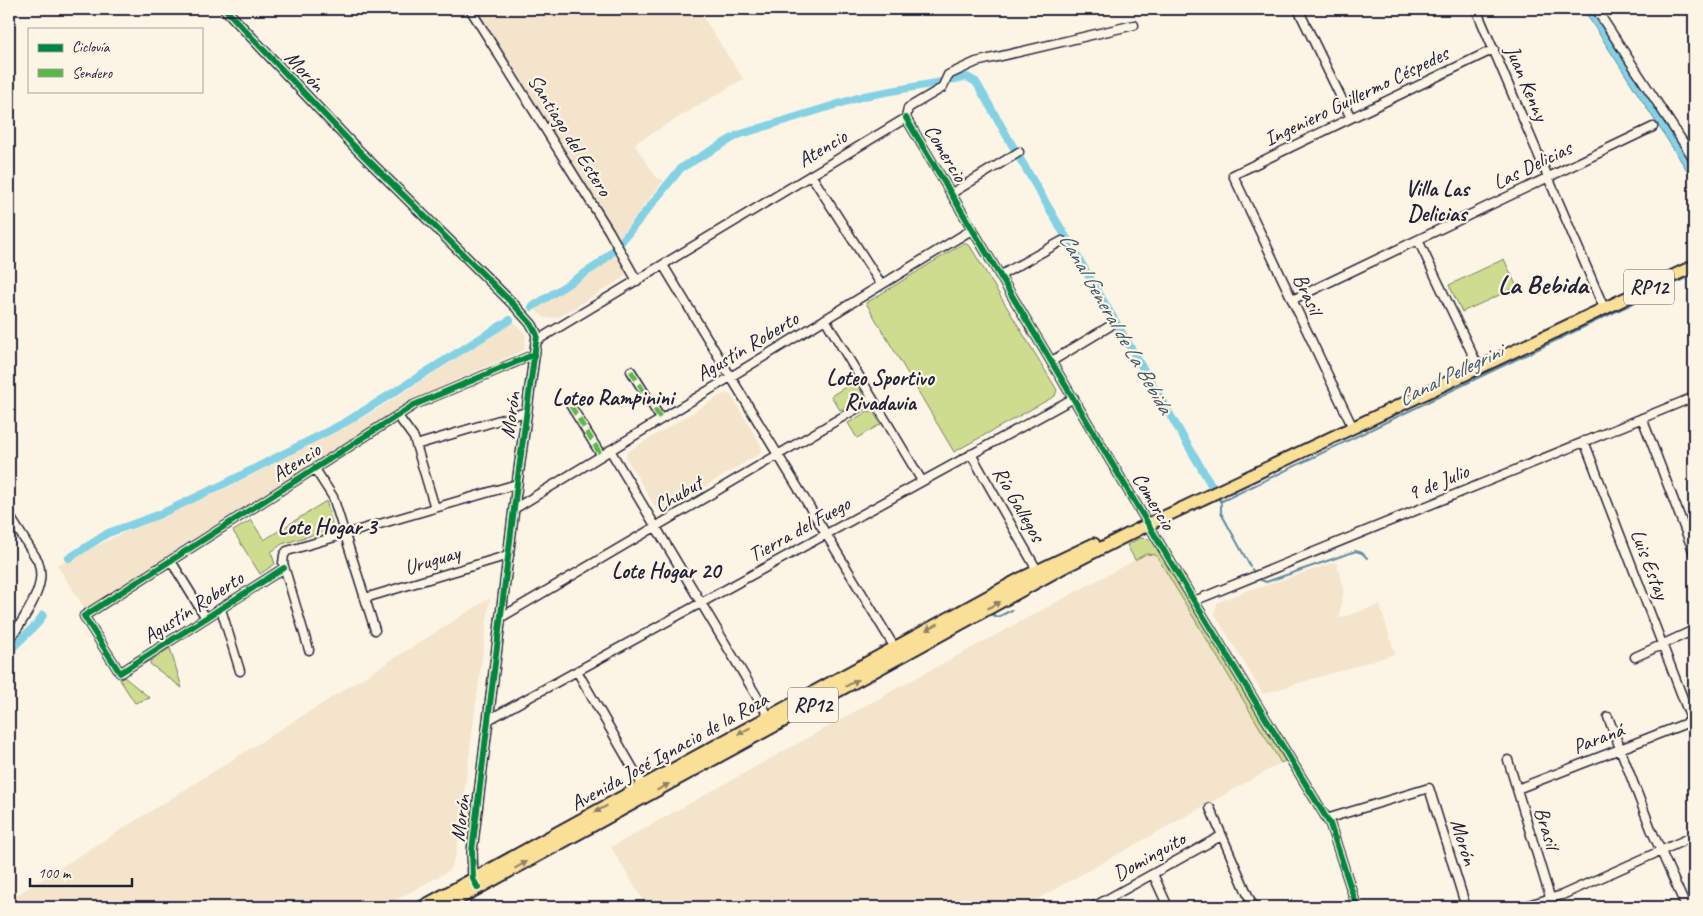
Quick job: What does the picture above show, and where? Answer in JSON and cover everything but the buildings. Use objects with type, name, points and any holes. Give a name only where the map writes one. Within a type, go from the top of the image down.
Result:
[{"type":"main road","name":"Avenida José Ignacio de la Roza","points":[[422,907],[476,884],[1044,577],[1149,524],[1694,266]]},
{"type":"main road","name":"Avenida José Ignacio de la Roza","points":[[444,907],[476,884],[643,786],[1037,570],[1122,532],[1149,524]]},
{"type":"street","name":"Morón","points":[[224,9],[354,146],[515,306],[534,328],[535,354],[526,412],[472,851],[476,884]]},
{"type":"street","name":"Santiago del Estero","points":[[470,9],[609,231],[637,281]]},
{"type":"street","points":[[1298,9],[1351,118]]},
{"type":"street","name":"Juan Kenny","points":[[1476,9],[1604,308]]},
{"type":"street","points":[[1596,9],[1694,159]]},
{"type":"street","name":"Atencio","points":[[536,342],[906,118],[908,108],[942,88],[948,75],[976,62],[1134,25]]},
{"type":"street","name":"Ingeniero Guillermo Céspedes","points":[[1232,175],[1494,49]]},
{"type":"street","name":"Comercio","points":[[906,118],[1194,601],[1333,829],[1357,907]]},
{"type":"street","name":"Las Delicias","points":[[1292,300],[1653,127]]},
{"type":"street","points":[[952,193],[1019,152]]},
{"type":"street","points":[[812,175],[882,284]]},
{"type":"street","name":"Brasil","points":[[1232,175],[1353,428]]},
{"type":"street","name":"Agustín Roberto","points":[[514,508],[973,229]]},
{"type":"street","points":[[1418,240],[1479,368]]},
{"type":"street","points":[[1001,275],[1062,241]]},
{"type":"street","points":[[663,265],[895,648]]},
{"type":"street","points":[[825,319],[922,481]]},
{"type":"street","points":[[1052,361],[1110,326]]},
{"type":"street","name":"Atencio","points":[[120,673],[84,616],[414,406],[535,354]]},
{"type":"street","points":[[631,371],[661,419]]},
{"type":"street","name":"9 de Julio","points":[[1194,601],[1694,396]]},
{"type":"street","name":"Tierra del Fuego","points":[[488,720],[1074,398]]},
{"type":"street","name":"Chubut","points":[[500,618],[873,399]]},
{"type":"street","points":[[571,406],[601,455]]},
{"type":"street","points":[[416,445],[526,412]]},
{"type":"street","points":[[398,416],[414,438],[435,508]]},
{"type":"street","points":[[1642,418],[1694,553]]},
{"type":"street","name":"Luis Estay","points":[[1584,442],[1693,724]]},
{"type":"street","points":[[610,450],[769,717]]},
{"type":"street","name":"Río Gallegos","points":[[971,454],[1037,570]]},
{"type":"street","points":[[315,469],[333,497],[375,630]]},
{"type":"street","name":"Agustín Roberto","points":[[120,673],[284,568],[283,560],[287,552],[517,484]]},
{"type":"street","points":[[9,515],[38,561],[40,582],[25,617],[9,639]]},
{"type":"street","name":"Uruguay","points":[[365,598],[509,555]]},
{"type":"street","points":[[171,561],[206,618]]},
{"type":"street","points":[[284,568],[309,650]]},
{"type":"street","points":[[221,609],[240,671]]},
{"type":"street","points":[[1635,657],[1694,630]]},
{"type":"street","points":[[577,671],[643,786]]},
{"type":"street","points":[[1608,717],[1661,851],[1686,907]]},
{"type":"street","name":"Paraná","points":[[1517,789],[1620,749],[1693,724]]},
{"type":"street","name":"Brasil","points":[[1508,760],[1553,907]]},
{"type":"street","name":"Morón","points":[[1326,819],[1429,788],[1466,907]]},
{"type":"street","points":[[1210,808],[1252,907]]},
{"type":"street","name":"Dominguito","points":[[1093,907],[1221,836]]},
{"type":"street","points":[[1521,907],[1562,895],[1694,836]]},
{"type":"street","points":[[1153,874],[1168,907]]},
{"type":"shaded area","points":[[474,9],[698,9],[743,79],[634,144],[657,178],[664,180],[618,239]]},
{"type":"shaded area","points":[[614,247],[627,271],[623,278],[559,317],[545,318],[530,306],[603,259]]},
{"type":"shaded area","points":[[514,322],[526,335],[524,350],[408,402],[85,609],[57,565],[152,519],[229,487],[371,413]]},
{"type":"shaded area","points":[[725,393],[731,395],[762,447],[761,453],[664,511],[657,510],[626,458],[627,452]]},
{"type":"shaded area","points":[[1146,554],[1156,555],[1281,763],[1023,907],[647,907],[611,847],[890,692]]},
{"type":"shaded area","points":[[1336,562],[1344,588],[1339,618],[1380,605],[1395,654],[1263,694],[1214,613],[1218,602],[1254,588]]},
{"type":"shaded area","points":[[490,598],[456,855],[449,871],[383,907],[9,907],[9,900]]},
{"type":"green space","points":[[964,243],[970,246],[1057,390],[1055,396],[954,452],[866,303]]},
{"type":"green space","points":[[1504,259],[1517,287],[1462,312],[1449,285]]},
{"type":"green space","points":[[855,381],[862,392],[861,398],[840,410],[831,396]]},
{"type":"green space","points":[[868,411],[873,412],[881,424],[857,438],[848,423]]},
{"type":"green space","points":[[326,501],[332,523],[330,530],[282,544],[271,552],[275,564],[260,574],[233,531],[251,520],[264,540]]},
{"type":"green space","points":[[1140,538],[1149,539],[1154,542],[1285,761],[1281,763],[1156,555],[1146,554],[1135,560],[1127,545]]},
{"type":"green space","points":[[170,648],[182,688],[150,664],[150,661]]},
{"type":"green space","points":[[124,677],[150,698],[135,703],[120,680]]},
{"type":"water","points":[[1583,9],[1594,9],[1694,162],[1694,181]]},
{"type":"waterway","name":"Canal General de La Bebida","points":[[949,80],[967,77],[976,82],[1015,150]]},
{"type":"waterway","name":"Canal General de La Bebida","points":[[621,242],[681,168],[738,135],[864,96],[941,82]]},
{"type":"waterway","name":"Canal General de La Bebida","points":[[1019,157],[1213,488]]},
{"type":"waterway","name":"Canal General de La Bebida","points":[[532,307],[599,264],[615,249]]},
{"type":"waterway","name":"Canal Pellegrini","points":[[1221,503],[1219,499],[1222,501],[1694,274]]},
{"type":"waterway","name":"Canal General de La Bebida","points":[[69,558],[108,533],[158,515],[346,422],[510,320]]},
{"type":"waterway","points":[[1221,505],[1221,513],[1250,566]]},
{"type":"waterway","points":[[1259,579],[1266,582],[1356,551],[1362,553],[1367,558]]},
{"type":"waterway","points":[[991,614],[998,617],[1012,610]]},
{"type":"waterway","name":"Canal General de La Bebida","points":[[9,651],[37,624],[43,615]]},
{"type":"waterway","points":[[434,907],[440,904]]},
{"type":"marked path","points":[[631,371],[661,419]]},
{"type":"marked path","points":[[571,406],[601,455]]},
{"type":"cycle path","points":[[225,9],[354,146],[515,306],[532,325],[537,335],[472,851],[473,879],[478,888]]},
{"type":"cycle path","points":[[906,118],[1194,601],[1330,824],[1357,907]]},
{"type":"cycle path","points":[[284,568],[120,673],[84,616],[414,405],[535,354]]},
{"type":"district","name":"Villa Las Delicias","points":[[1437,202]]},
{"type":"district","name":"La Bebida","points":[[1543,284]]},
{"type":"district","name":"Loteo Sportivo Rivadavia","points":[[880,390]]},
{"type":"district","name":"Loteo Rampinini","points":[[613,398]]},
{"type":"district","name":"Lote Hogar 3","points":[[327,527]]},
{"type":"district","name":"Lote Hogar 20","points":[[666,571]]}]
